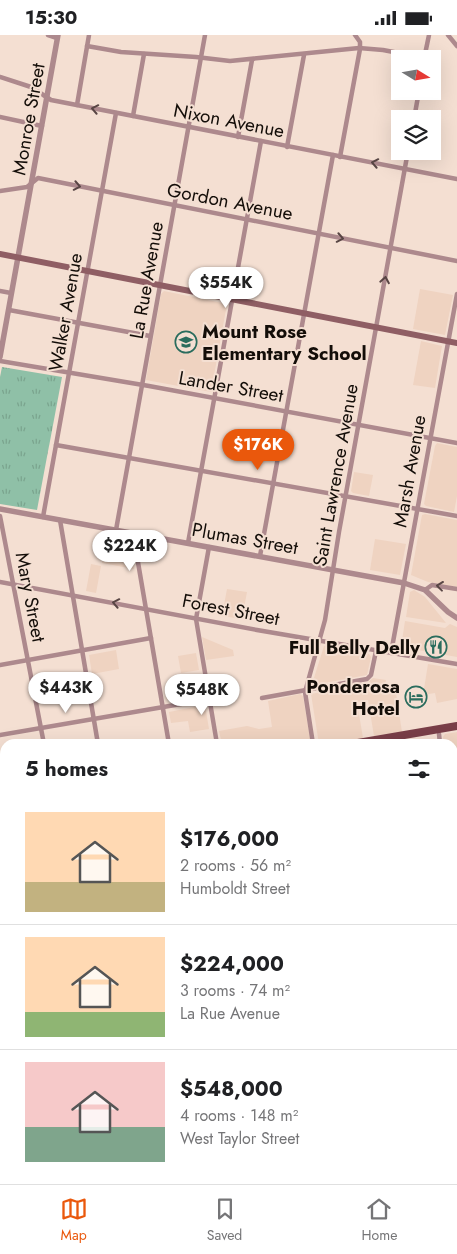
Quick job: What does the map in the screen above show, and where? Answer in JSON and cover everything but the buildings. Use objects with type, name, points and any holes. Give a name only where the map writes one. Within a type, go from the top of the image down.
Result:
[{"type":"main road","points":[[0,254],[457,343]]},
{"type":"main road","points":[[380,739],[457,726]]},
{"type":"main road","points":[[408,739],[457,730]]},
{"type":"street","points":[[48,35],[58,36]]},
{"type":"street","points":[[77,105],[89,35]]},
{"type":"street","name":"La Rue Avenue","points":[[116,530],[205,35]]},
{"type":"street","points":[[340,157],[360,49],[360,42],[355,35]]},
{"type":"street","points":[[426,50],[429,35]]},
{"type":"street","points":[[448,35],[457,46]]},
{"type":"street","name":"Monroe Street","points":[[0,357],[58,36]]},
{"type":"street","points":[[87,46],[114,51],[230,61],[360,49],[391,52]]},
{"type":"street","points":[[132,116],[144,54]]},
{"type":"street","points":[[287,147],[304,55]]},
{"type":"street","points":[[238,137],[252,60]]},
{"type":"street","name":"Nixon Avenue","points":[[0,77],[31,87],[47,98],[77,105],[457,179]]},
{"type":"street","name":"Walker Avenue","points":[[43,517],[116,113]]},
{"type":"street","points":[[0,117],[42,126]]},
{"type":"street","points":[[188,543],[261,141]]},
{"type":"street","points":[[260,556],[333,155]]},
{"type":"street","name":"Saint Lawrence Avenue","points":[[312,739],[306,690],[320,641],[334,569],[406,160]]},
{"type":"street","name":"Gordon Avenue","points":[[0,191],[24,187],[38,178],[457,261]]},
{"type":"street","points":[[0,291],[12,293]]},
{"type":"street","name":"Marsh Avenue","points":[[391,653],[457,294]]},
{"type":"street","points":[[9,310],[150,336]]},
{"type":"street","name":"Lander Street","points":[[0,361],[457,443]]},
{"type":"street","points":[[56,445],[457,516]]},
{"type":"street","name":"Plumas Street","points":[[0,509],[404,583],[425,590],[451,615],[457,618]]},
{"type":"street","name":"Mary Street","points":[[0,516],[43,739]]},
{"type":"street","points":[[60,520],[97,739]]},
{"type":"street","points":[[133,533],[168,739]]},
{"type":"street","points":[[209,547],[196,619],[216,739]]},
{"type":"street","name":"Forest Street","points":[[0,582],[146,608],[196,619],[457,664]]},
{"type":"street","name":"Plumas Street","points":[[425,590],[432,585],[457,589]]},
{"type":"street","points":[[0,665],[151,638]]},
{"type":"street","points":[[262,698],[368,679],[371,675],[376,651]]},
{"type":"street","points":[[0,735],[210,699]]},
{"type":"street","points":[[439,734],[440,739]]},
{"type":"shaded area","points":[[420,289],[453,295],[445,335],[413,329]]},
{"type":"shaded area","name":"Mount Rose Elementary School","points":[[164,291],[227,304],[211,392],[146,380],[161,294]]},
{"type":"shaded area","points":[[421,341],[442,346],[435,388],[413,385]]},
{"type":"shaded area","points":[[437,443],[457,447],[457,496],[454,512],[424,504]]},
{"type":"shaded area","points":[[354,472],[373,475],[369,496],[351,491]]},
{"type":"shaded area","points":[[422,515],[457,520],[457,587],[428,582],[411,575]]},
{"type":"shaded area","points":[[107,536],[129,540],[134,569],[102,563]]},
{"type":"shaded area","points":[[375,539],[406,544],[400,575],[370,570]]},
{"type":"shaded area","points":[[91,564],[101,566],[96,593],[86,591]]},
{"type":"shaded area","points":[[227,589],[247,592],[242,619],[222,616]]},
{"type":"shaded area","points":[[414,590],[425,597],[446,623],[406,617],[410,592]]},
{"type":"shaded area","points":[[405,621],[445,628],[450,624],[457,627],[457,657],[401,647]]},
{"type":"shaded area","points":[[202,637],[233,650],[234,656],[206,660]]},
{"type":"shaded area","points":[[324,646],[369,654],[371,657],[367,675],[314,685],[313,681]]},
{"type":"shaded area","points":[[116,650],[119,669],[92,674],[89,655]]},
{"type":"shaded area","points":[[196,653],[199,670],[181,673],[178,656]]},
{"type":"shaded area","points":[[428,664],[457,669],[457,699],[437,703],[435,693],[423,695]]},
{"type":"shaded area","points":[[373,678],[386,680],[384,690],[395,687],[402,732],[374,736],[368,700],[357,702],[363,738],[318,739],[311,694],[367,683]]},
{"type":"shaded area","points":[[200,680],[203,694],[167,700],[165,688]]},
{"type":"shaded area","points":[[300,694],[303,696],[310,739],[221,739],[219,731],[247,726],[259,729],[272,727],[268,701]]},
{"type":"shaded area","points":[[205,705],[209,729],[190,732],[188,721],[171,723],[169,712]]},
{"type":"shaded area","points":[[457,732],[457,739],[443,739],[445,734]]},
{"type":"green space","points":[[2,367],[62,377],[37,510],[0,504],[0,377]]},
{"type":"place","name":"Mount Rose Elementary School","points":[[186,342]]},
{"type":"place","name":"Full Belly Delly","points":[[436,647]]},
{"type":"place","name":"Ponderosa Hotel","points":[[416,697]]}]
